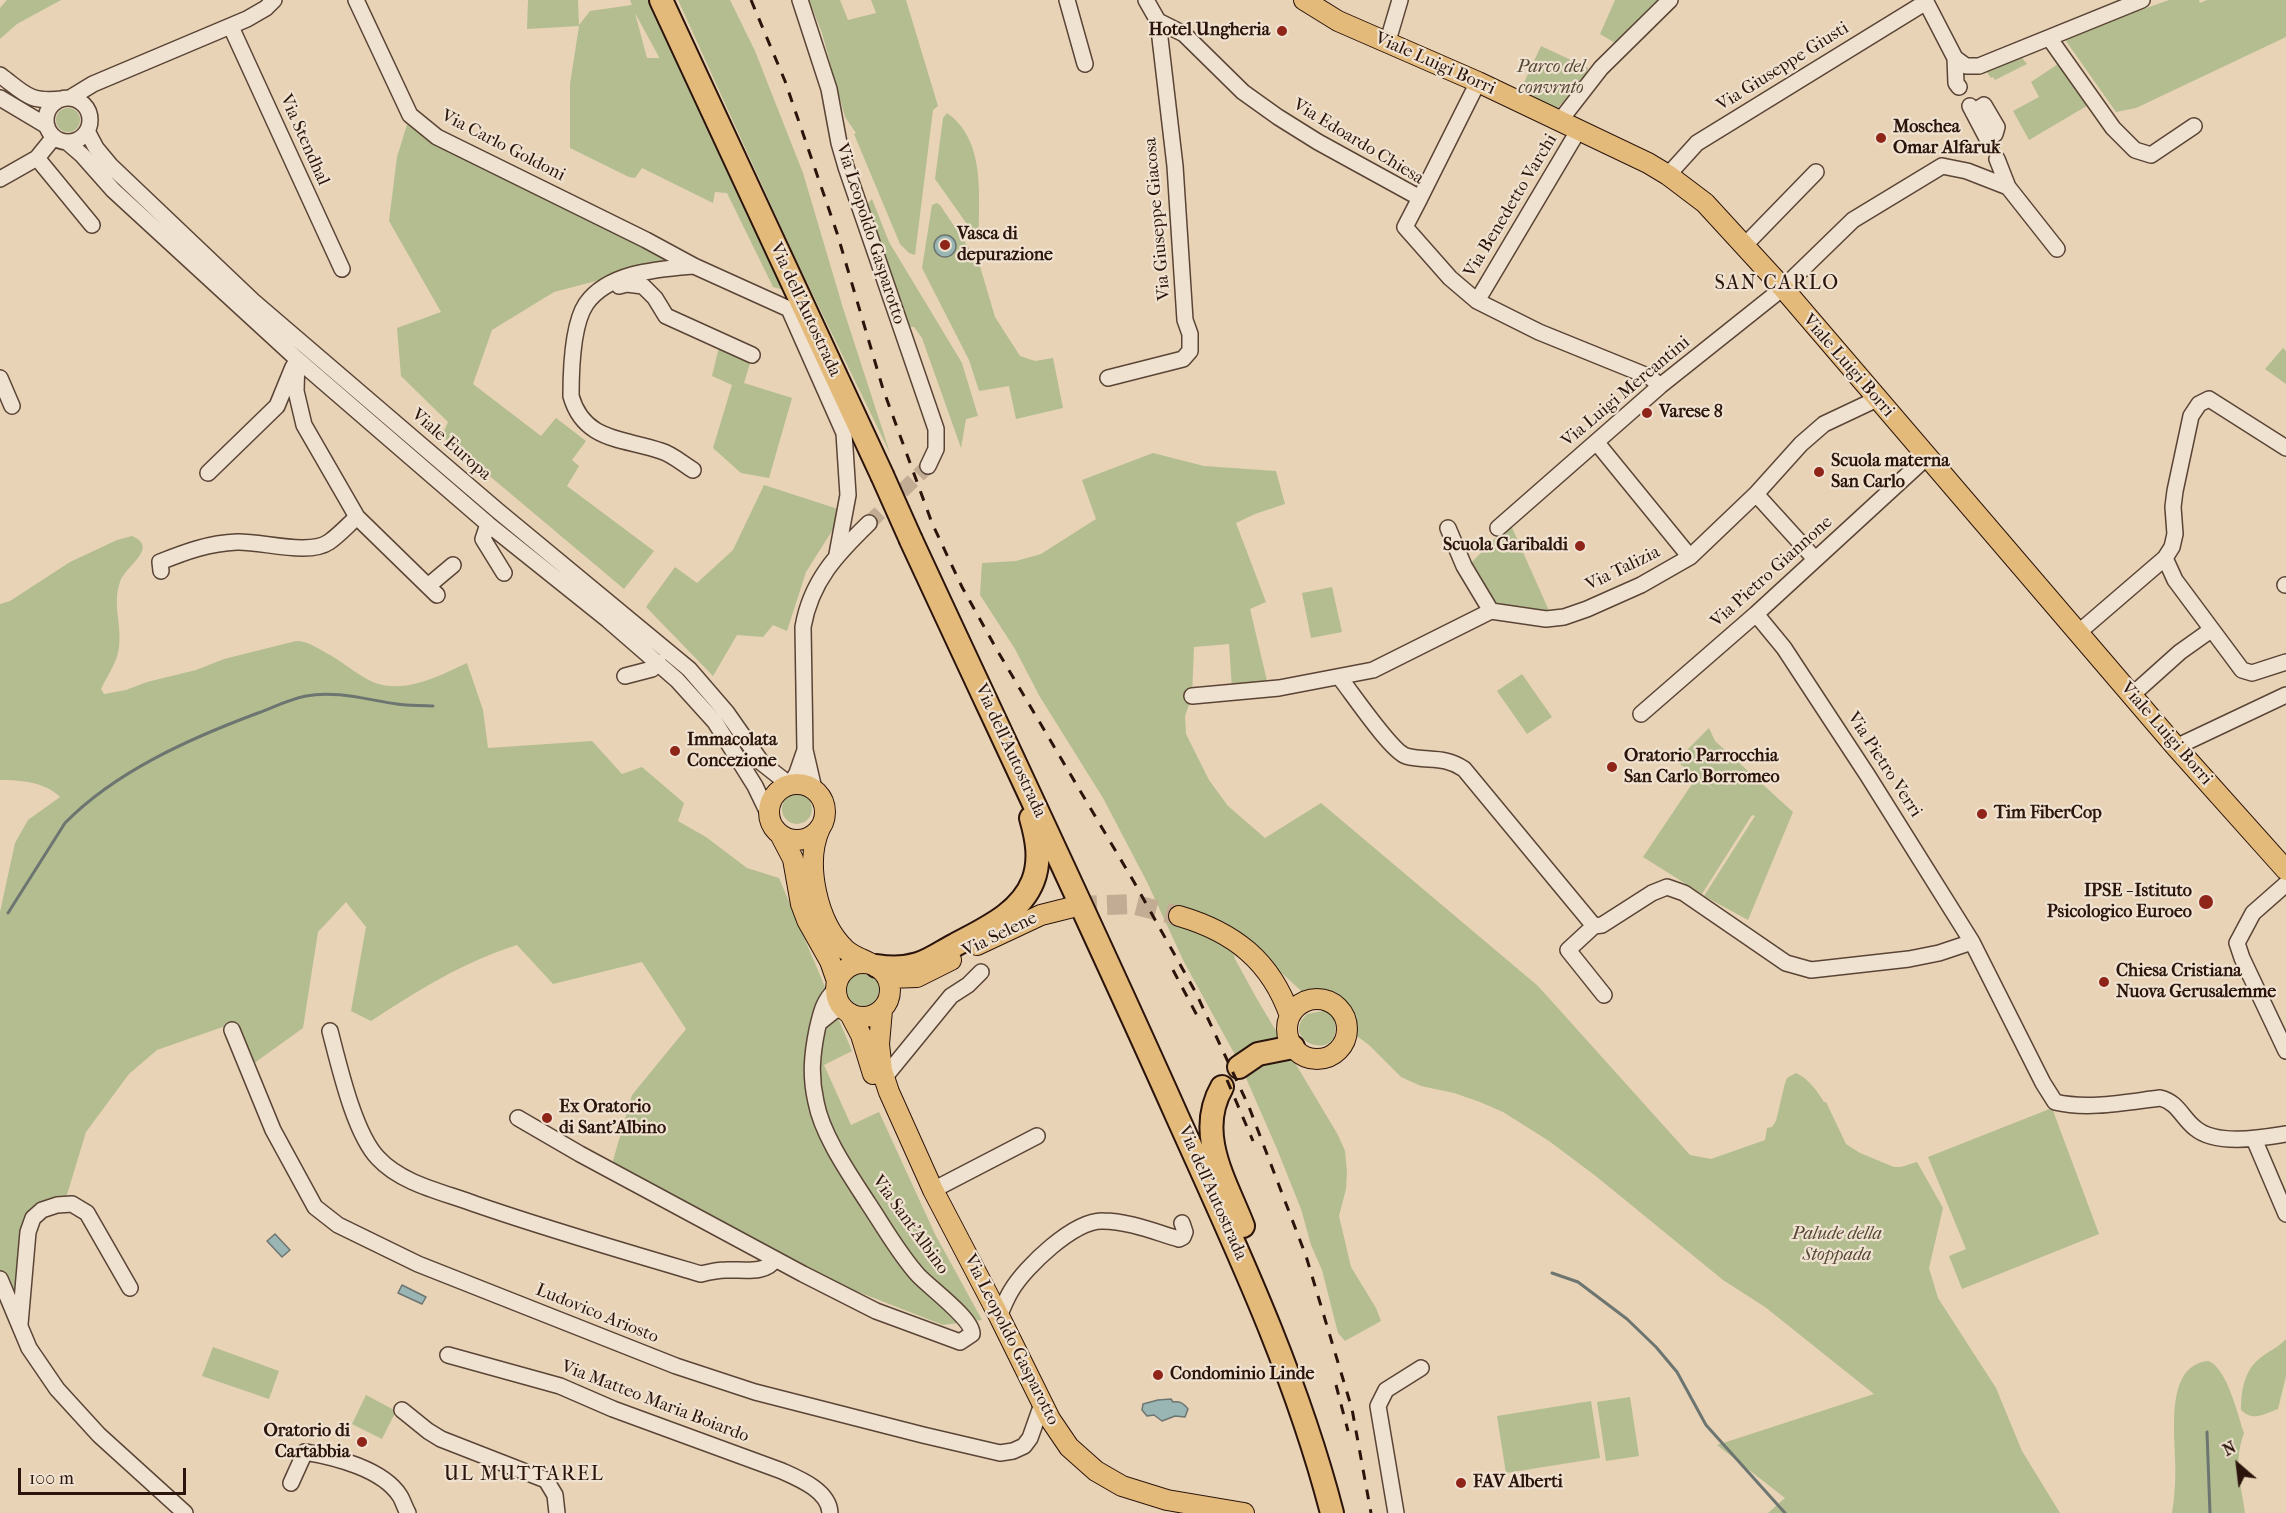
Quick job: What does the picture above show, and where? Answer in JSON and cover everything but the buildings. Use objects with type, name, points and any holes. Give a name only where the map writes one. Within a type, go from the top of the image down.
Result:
[{"type":"highway","name":"Via dell'Autostrada","points":[[661,0],[1097,936],[1266,1317],[1297,1393],[1319,1460],[1332,1513]]},
{"type":"highway","points":[[878,969],[906,966],[930,959],[1001,919],[1020,903],[1032,882],[1037,863],[1036,836],[1028,810],[991,729],[984,697]]},
{"type":"highway","points":[[1239,1067],[1258,1054],[1293,1047]]},
{"type":"highway","points":[[1221,1088],[1212,1112],[1213,1146],[1249,1242],[1266,1317]]},
{"type":"main road","name":"Viale Luigi Borri","points":[[1310,2],[1338,21],[1478,82],[1648,163],[1705,202],[1783,288],[2176,747],[2286,870]]},
{"type":"main road","points":[[769,815],[772,799],[776,793],[790,785],[806,785],[814,789],[824,803],[824,820],[813,849],[812,861],[816,887],[825,916],[846,950],[878,969]]},
{"type":"main road","name":"Via Leopoldo Gasparotto","points":[[769,815],[771,823],[781,836],[793,860],[801,904],[807,920],[830,961],[837,985],[839,1003],[847,1011],[861,1035],[873,1075],[898,1134],[927,1185],[933,1190]]},
{"type":"main road","points":[[781,836],[789,839],[807,839],[820,828]]},
{"type":"main road","name":"Via Selene","points":[[878,969],[910,978],[927,973],[991,937],[1025,921],[1077,906]]},
{"type":"main road","points":[[1179,916],[1207,926],[1236,941],[1260,962],[1271,975],[1290,1016]]},
{"type":"main road","points":[[837,985],[841,974],[854,964],[878,969]]},
{"type":"main road","name":"Via Leopoldo Gasparotto","points":[[878,969],[891,986],[879,1035],[882,1069],[933,1190],[1050,1419],[1069,1447],[1096,1471],[1122,1486],[1166,1507],[1244,1513]]},
{"type":"main road","name":"Via Selene","points":[[885,1006],[911,990],[922,981],[927,973]]},
{"type":"main road","points":[[1271,975],[1316,998],[1325,999],[1341,1010],[1347,1027],[1343,1045],[1329,1057],[1319,1059],[1304,1056],[1293,1047],[1287,1029],[1290,1016],[1299,1005],[1316,998]]},
{"type":"main road","points":[[847,1011],[867,1017],[885,1006]]},
{"type":"street","points":[[56,135],[47,112],[51,106],[86,87],[231,27],[256,15],[274,0]]},
{"type":"street","name":"Via Carlo Goldoni","points":[[356,0],[410,115],[437,137],[694,266],[789,309],[844,433],[848,495],[837,554]]},
{"type":"street","name":"Via Leopoldo Gasparotto","points":[[800,0],[829,89],[846,167],[936,429],[936,449],[928,466]]},
{"type":"street","points":[[1067,0],[1084,64]]},
{"type":"street","name":"Via Giuseppe Giacosa","points":[[1108,378],[1183,358],[1190,351],[1190,334],[1185,320],[1175,166],[1158,21],[1146,0]]},
{"type":"street","points":[[1387,44],[1400,0]]},
{"type":"street","points":[[1559,122],[1601,68],[1670,0]]},
{"type":"street","points":[[1955,58],[1966,66],[1979,66],[2142,0]]},
{"type":"street","points":[[1926,1],[1955,58],[1956,83],[1959,87]]},
{"type":"street","name":"Via Giuseppe Giusti","points":[[1668,175],[1691,148],[1926,1]]},
{"type":"street","name":"Via Edoardo Chiesa","points":[[1158,21],[1184,34],[1243,92],[1278,117],[1317,142],[1420,198],[1405,227],[1450,278],[1477,301],[1539,332],[1650,377],[1660,386]]},
{"type":"street","name":"Via Stendhal","points":[[231,27],[342,270]]},
{"type":"street","points":[[2050,39],[2113,128],[2135,150],[2151,155],[2194,126]]},
{"type":"street","points":[[0,75],[20,93],[38,98],[76,100],[87,108],[94,93],[107,79]]},
{"type":"street","points":[[1420,198],[1478,82]]},
{"type":"street","name":"Viale Europa","points":[[0,98],[82,155],[113,190],[297,358],[488,524],[658,662],[687,690],[715,723],[756,786],[769,815]]},
{"type":"street","name":"Viale Europa","points":[[87,108],[90,120],[87,131],[102,157],[148,202],[269,315],[498,511],[689,669],[727,713],[762,763],[790,785]]},
{"type":"street","points":[[1972,109],[1992,148],[2008,187],[2057,249]]},
{"type":"street","points":[[56,135],[79,140],[87,131]]},
{"type":"street","name":"Via Benedetto Varchi","points":[[1477,301],[1578,131]]},
{"type":"street","points":[[0,178],[37,158],[56,135]]},
{"type":"street","points":[[37,158],[92,225]]},
{"type":"street","name":"Via Luigi Mercantini","points":[[1498,528],[1660,386],[1783,288],[1852,220],[1942,166],[1967,171],[2008,187]]},
{"type":"street","points":[[1744,246],[1816,172]]},
{"type":"street","name":"Via Carlo Goldoni","points":[[693,470],[663,451],[614,440],[583,419],[573,406],[571,372],[576,334],[586,304],[606,285],[653,269],[694,266]]},
{"type":"street","points":[[594,297],[627,284],[643,286],[655,298],[666,316],[752,355]]},
{"type":"street","points":[[208,473],[278,406],[297,358]]},
{"type":"street","points":[[297,358],[296,391],[304,425],[357,517],[432,590],[453,565]]},
{"type":"street","points":[[0,378],[12,406]]},
{"type":"street","name":"Via Talizia","points":[[1491,611],[1546,619],[1564,617],[1641,585],[1690,557],[1756,494],[1801,444],[1824,424],[1877,399]]},
{"type":"street","points":[[2079,632],[2165,558],[2172,547],[2175,534],[2173,507],[2191,416],[2199,404],[2209,399],[2286,448]]},
{"type":"street","points":[[1596,443],[1690,557]]},
{"type":"street","name":"Via Pietro Giannone","points":[[1641,714],[1756,614],[1927,457]]},
{"type":"street","points":[[1756,494],[1815,559]]},
{"type":"street","points":[[161,571],[160,562],[200,547],[238,542],[285,547],[313,547],[328,543],[357,517]]},
{"type":"street","points":[[814,789],[805,750],[803,627],[806,610],[813,593],[837,554],[869,523]]},
{"type":"street","points":[[488,524],[483,539],[504,573]]},
{"type":"street","points":[[1192,696],[1248,692],[1340,678],[1373,670],[1491,611],[1464,566],[1448,528]]},
{"type":"street","points":[[2165,558],[2175,580],[2242,670],[2247,673],[2286,662]]},
{"type":"street","name":"Via Pietro Verri","points":[[1756,614],[1791,658],[1972,942],[2043,1083],[2055,1102],[2067,1105],[2160,1098],[2171,1101],[2195,1129],[2212,1137],[2254,1139]]},
{"type":"street","points":[[2132,694],[2180,652],[2211,630]]},
{"type":"street","points":[[625,676],[652,669],[658,662]]},
{"type":"street","points":[[1340,678],[1401,754],[1453,762],[1464,769],[1594,926]]},
{"type":"street","points":[[2176,747],[2286,695]]},
{"type":"street","points":[[790,785],[797,774],[805,750]]},
{"type":"street","points":[[2286,884],[2253,913],[2237,943],[2286,1051]]},
{"type":"street","points":[[1604,995],[1568,950],[1594,926],[1602,924],[1652,893],[1667,887],[1684,893],[1786,963],[1811,970],[1909,959],[1939,953],[1972,942]]},
{"type":"street","points":[[882,1069],[901,1059],[951,996],[968,985],[981,972]]},
{"type":"street","name":"Via Sant'Albino","points":[[518,1118],[579,1154],[876,1311],[960,1342],[970,1338],[971,1325],[917,1274],[884,1229],[842,1162],[816,1105],[811,1073],[812,1055],[820,1015],[826,1000],[837,985]]},
{"type":"street","points":[[819,1023],[834,1011],[847,1011]]},
{"type":"street","name":"Ludovico Ariosto","points":[[232,1030],[273,1130],[315,1207],[338,1225],[418,1264],[676,1366],[755,1392],[1000,1453],[1024,1446],[1030,1438],[1042,1404]]},
{"type":"street","points":[[330,1031],[361,1133],[376,1156],[390,1169],[420,1185],[529,1223],[701,1274],[725,1270],[768,1268],[775,1259]]},
{"type":"street","points":[[2286,1134],[2254,1139],[2286,1214]]},
{"type":"street","points":[[933,1190],[1037,1136]]},
{"type":"street","points":[[20,1327],[28,1232],[33,1218],[42,1210],[57,1205],[72,1204],[87,1213],[130,1288]]},
{"type":"street","points":[[999,1316],[1011,1290],[1041,1256],[1066,1234],[1087,1223],[1102,1221],[1120,1223],[1179,1239],[1185,1232],[1182,1223]]},
{"type":"street","points":[[0,1279],[29,1348],[57,1389],[99,1435],[185,1513]]},
{"type":"street","name":"Via Matteo Maria Boiardo","points":[[448,1355],[560,1386],[613,1409],[782,1471],[799,1479],[826,1499],[830,1513]]},
{"type":"street","points":[[1396,1513],[1377,1413],[1378,1406],[1386,1390],[1421,1368]]},
{"type":"street","points":[[402,1410],[428,1431],[441,1438],[546,1480],[555,1495],[557,1513]]},
{"type":"street","points":[[291,1483],[305,1452],[335,1457],[386,1481],[399,1495],[408,1513]]},
{"type":"green space","points":[[7,0],[61,0],[17,24],[0,39],[0,8]]},
{"type":"green space","points":[[528,0],[578,0],[579,25],[590,11],[632,5],[630,0],[652,0],[787,291],[773,287],[727,193],[715,192],[713,203],[642,168],[635,178],[629,177],[570,148],[570,84],[579,26],[527,29]],"holes":[[[635,13],[659,57],[647,58]]]},
{"type":"green space","points":[[678,0],[730,0],[755,51],[803,173],[843,308],[890,453],[797,262]]},
{"type":"green space","points":[[809,0],[840,0],[848,20],[876,13],[871,0],[906,0],[938,106],[933,110],[915,255],[909,253],[900,244],[854,134],[856,133],[845,117],[822,33]]},
{"type":"green space","points":[[1615,0],[1664,0],[1615,43],[1600,34]]},
{"type":"green space","points":[[2169,0],[2199,0],[2200,3],[2207,0],[2286,0],[2286,37],[2136,108],[2116,112],[2066,41],[2068,36]]},
{"type":"green space","name":"Parco del convrnto","points":[[1541,46],[1588,68],[1585,76],[1557,109],[1521,89]]},
{"type":"green space","points":[[2022,58],[2027,64],[1995,80],[1986,71]]},
{"type":"green space","points":[[2061,62],[2090,104],[2029,140],[2013,111],[2039,97],[2031,82]]},
{"type":"green space","points":[[63,108],[73,108],[80,115],[80,125],[73,132],[63,132],[56,125],[56,115]]},
{"type":"green space","points":[[947,113],[960,125],[969,139],[974,154],[978,171],[979,241],[935,179],[943,118]]},
{"type":"green space","points":[[410,115],[680,259],[554,292],[492,330],[473,384],[541,436],[556,418],[586,441],[572,460],[579,466],[567,486],[654,551],[624,589],[442,436],[448,422],[401,376],[397,328],[441,312],[389,221],[397,157]]},
{"type":"green space","points":[[872,199],[889,242],[962,363],[978,416],[966,419],[961,448],[922,338],[914,327],[905,326],[866,205]]},
{"type":"green space","points":[[937,203],[979,263],[995,317],[1020,356],[1035,361],[1053,358],[1063,408],[1016,419],[1009,386],[979,391],[969,360],[922,268],[932,205]]},
{"type":"green space","points":[[719,347],[750,363],[744,383],[792,398],[769,478],[741,473],[713,448],[732,385],[712,376]]},
{"type":"green space","points":[[2283,348],[2286,351],[2286,384],[2265,369]]},
{"type":"green space","name":"Palude della Stoppada","points":[[1153,453],[1204,466],[1276,471],[1285,504],[1236,523],[1266,602],[1250,609],[1268,685],[1232,689],[1229,644],[1194,647],[1192,696],[1185,716],[1186,734],[1209,780],[1228,806],[1265,838],[1321,803],[1538,986],[1690,1155],[1711,1159],[1765,1140],[1767,1128],[1772,1127],[1776,1121],[1787,1078],[1796,1073],[1809,1082],[1826,1102],[1846,1144],[1860,1153],[1894,1167],[1917,1162],[1943,1208],[1929,1268],[1938,1298],[1996,1388],[2022,1451],[2060,1513],[1768,1513],[1785,1498],[1717,1445],[1874,1394],[1765,1307],[1723,1280],[1597,1177],[1549,1141],[1503,1112],[1454,1093],[1421,1086],[1401,1077],[1369,1045],[1334,1019],[1335,1033],[1330,1042],[1313,1045],[1305,1040],[1300,1033],[1300,1024],[1307,1014],[1323,1011],[1273,965],[1233,951],[1257,999],[1338,1135],[1345,1151],[1346,1189],[1339,1216],[1351,1267],[1376,1308],[1381,1321],[1345,1341],[1338,1333],[1322,1270],[1311,1245],[1301,1209],[1239,1062],[1184,962],[1147,882],[1103,798],[1040,697],[1015,649],[980,595],[982,563],[1016,561],[1041,554],[1096,519],[1082,480]]},
{"type":"green space","points":[[764,485],[841,510],[832,531],[806,572],[787,631],[773,625],[763,637],[737,635],[713,676],[646,607],[675,567],[697,583],[733,550]]},
{"type":"green space","points":[[1510,523],[1550,613],[1497,605],[1470,564]]},
{"type":"green space","points":[[132,536],[140,541],[143,546],[142,552],[120,582],[117,598],[119,647],[101,689],[104,694],[126,690],[147,682],[196,670],[224,659],[296,641],[318,648],[365,678],[378,684],[391,686],[417,683],[467,663],[483,710],[488,748],[592,741],[622,774],[642,767],[684,803],[678,821],[706,837],[747,868],[779,878],[852,1051],[824,1065],[851,1125],[879,1112],[935,1234],[982,1320],[943,1325],[838,1284],[612,1164],[632,1095],[686,1029],[642,962],[553,984],[517,945],[460,968],[371,1021],[351,1011],[366,927],[346,902],[318,932],[303,1028],[253,1064],[234,1023],[157,1050],[129,1074],[86,1132],[66,1198],[39,1206],[16,1298],[0,1273],[0,912],[15,843],[28,820],[60,797],[40,785],[24,781],[0,780],[0,604],[10,601],[70,562],[117,540]]},
{"type":"green space","points":[[1332,587],[1342,632],[1311,638],[1302,593]]},
{"type":"green space","points":[[1522,674],[1552,717],[1527,734],[1497,691]]},
{"type":"green space","points":[[1709,728],[1715,741],[1793,812],[1748,920],[1704,896],[1755,816],[1752,815],[1702,894],[1643,857],[1696,778],[1715,790],[1676,761]]},
{"type":"green space","points":[[797,794],[808,798],[812,809],[808,820],[797,824],[786,820],[782,809],[786,798]]},
{"type":"green space","points":[[863,974],[874,979],[879,990],[874,1001],[863,1006],[852,1001],[847,990],[852,979]]},
{"type":"green space","points":[[2052,1108],[2099,1234],[1962,1289],[1949,1256],[1966,1249],[1928,1157]]},
{"type":"green space","points":[[2286,1339],[2286,1376],[2278,1409],[2259,1416],[2246,1414],[2241,1410],[2242,1396],[2244,1382],[2250,1370],[2259,1359]]},
{"type":"green space","points":[[213,1347],[279,1371],[269,1399],[202,1376]]},
{"type":"green space","points":[[2208,1361],[2221,1372],[2226,1382],[2244,1433],[2238,1464],[2245,1513],[2172,1513],[2175,1492],[2174,1415],[2179,1386],[2185,1374],[2195,1365]]},
{"type":"green space","points":[[366,1395],[396,1411],[382,1439],[352,1424]]},
{"type":"green space","points":[[1630,1397],[1639,1456],[1606,1461],[1597,1402]]},
{"type":"green space","points":[[1591,1401],[1600,1458],[1506,1473],[1497,1416]]},
{"type":"water","name":"Vasca di depurazione","points":[[945,235],[953,238],[956,246],[953,254],[945,257],[937,254],[934,246],[937,238]]},
{"type":"water","points":[[275,1234],[290,1250],[282,1257],[267,1241]]},
{"type":"water","points":[[402,1285],[426,1297],[422,1304],[398,1293]]},
{"type":"water","points":[[1171,1399],[1173,1402],[1185,1405],[1188,1409],[1185,1417],[1175,1416],[1162,1421],[1154,1415],[1147,1416],[1142,1410],[1143,1404]]},
{"type":"waterway","points":[[8,913],[65,823],[107,787],[181,745],[288,701],[317,694],[340,695],[402,705],[433,706]]},
{"type":"waterway","points":[[1552,1273],[1578,1282],[1627,1319],[1656,1347],[1677,1372],[1706,1425],[1785,1513]]},
{"type":"waterway","points":[[2207,1432],[2210,1513]]},
{"type":"tunnel","points":[[869,523],[928,466]]},
{"type":"tunnel","points":[[1077,906],[1132,904],[1179,916]]},
{"type":"railway","points":[[751,0],[785,81],[837,233],[883,389],[932,523],[962,587],[997,650],[1134,882],[1196,993],[1249,1107],[1306,1256],[1352,1409],[1371,1513]]},
{"type":"railway","points":[[1173,970],[1201,1023]]},
{"type":"railway","points":[[1227,1080],[1253,1141]]},
{"type":"railway","points":[[1336,1385],[1348,1431]]},
{"type":"place","name":"Hotel Ungheria","points":[[1282,31]]},
{"type":"place","name":"Moschea Omar Alfaruk","points":[[1881,138]]},
{"type":"place","name":"Vasca di depurazione","points":[[945,245]]},
{"type":"place","name":"Varese 8","points":[[1647,413]]},
{"type":"place","name":"Scuola materna San Carlo","points":[[1819,472]]},
{"type":"place","name":"Scuola Garibaldi","points":[[1580,546]]},
{"type":"place","name":"Immacolata Concezione","points":[[675,751]]},
{"type":"place","name":"Oratorio Parrocchia San Carlo Borromeo","points":[[1612,767]]},
{"type":"place","name":"Tim FiberCop","points":[[1982,814]]},
{"type":"place","name":"IPSE - Istituto Psicologico Euroeo","points":[[2206,902]]},
{"type":"place","name":"Chiesa Cristiana Nuova Gerusalemme","points":[[2104,982]]},
{"type":"place","name":"Ex Oratorio di Sant'Albino","points":[[547,1118]]},
{"type":"place","name":"Condominio Linde","points":[[1158,1375]]},
{"type":"place","name":"Oratorio di Cartabbia","points":[[362,1442]]},
{"type":"place","name":"FAV Alberti","points":[[1461,1483]]},
{"type":"district","name":"SAN CARLO","points":[[1777,284]]},
{"type":"district","name":"UL MUTTAREL","points":[[524,1475]]}]
